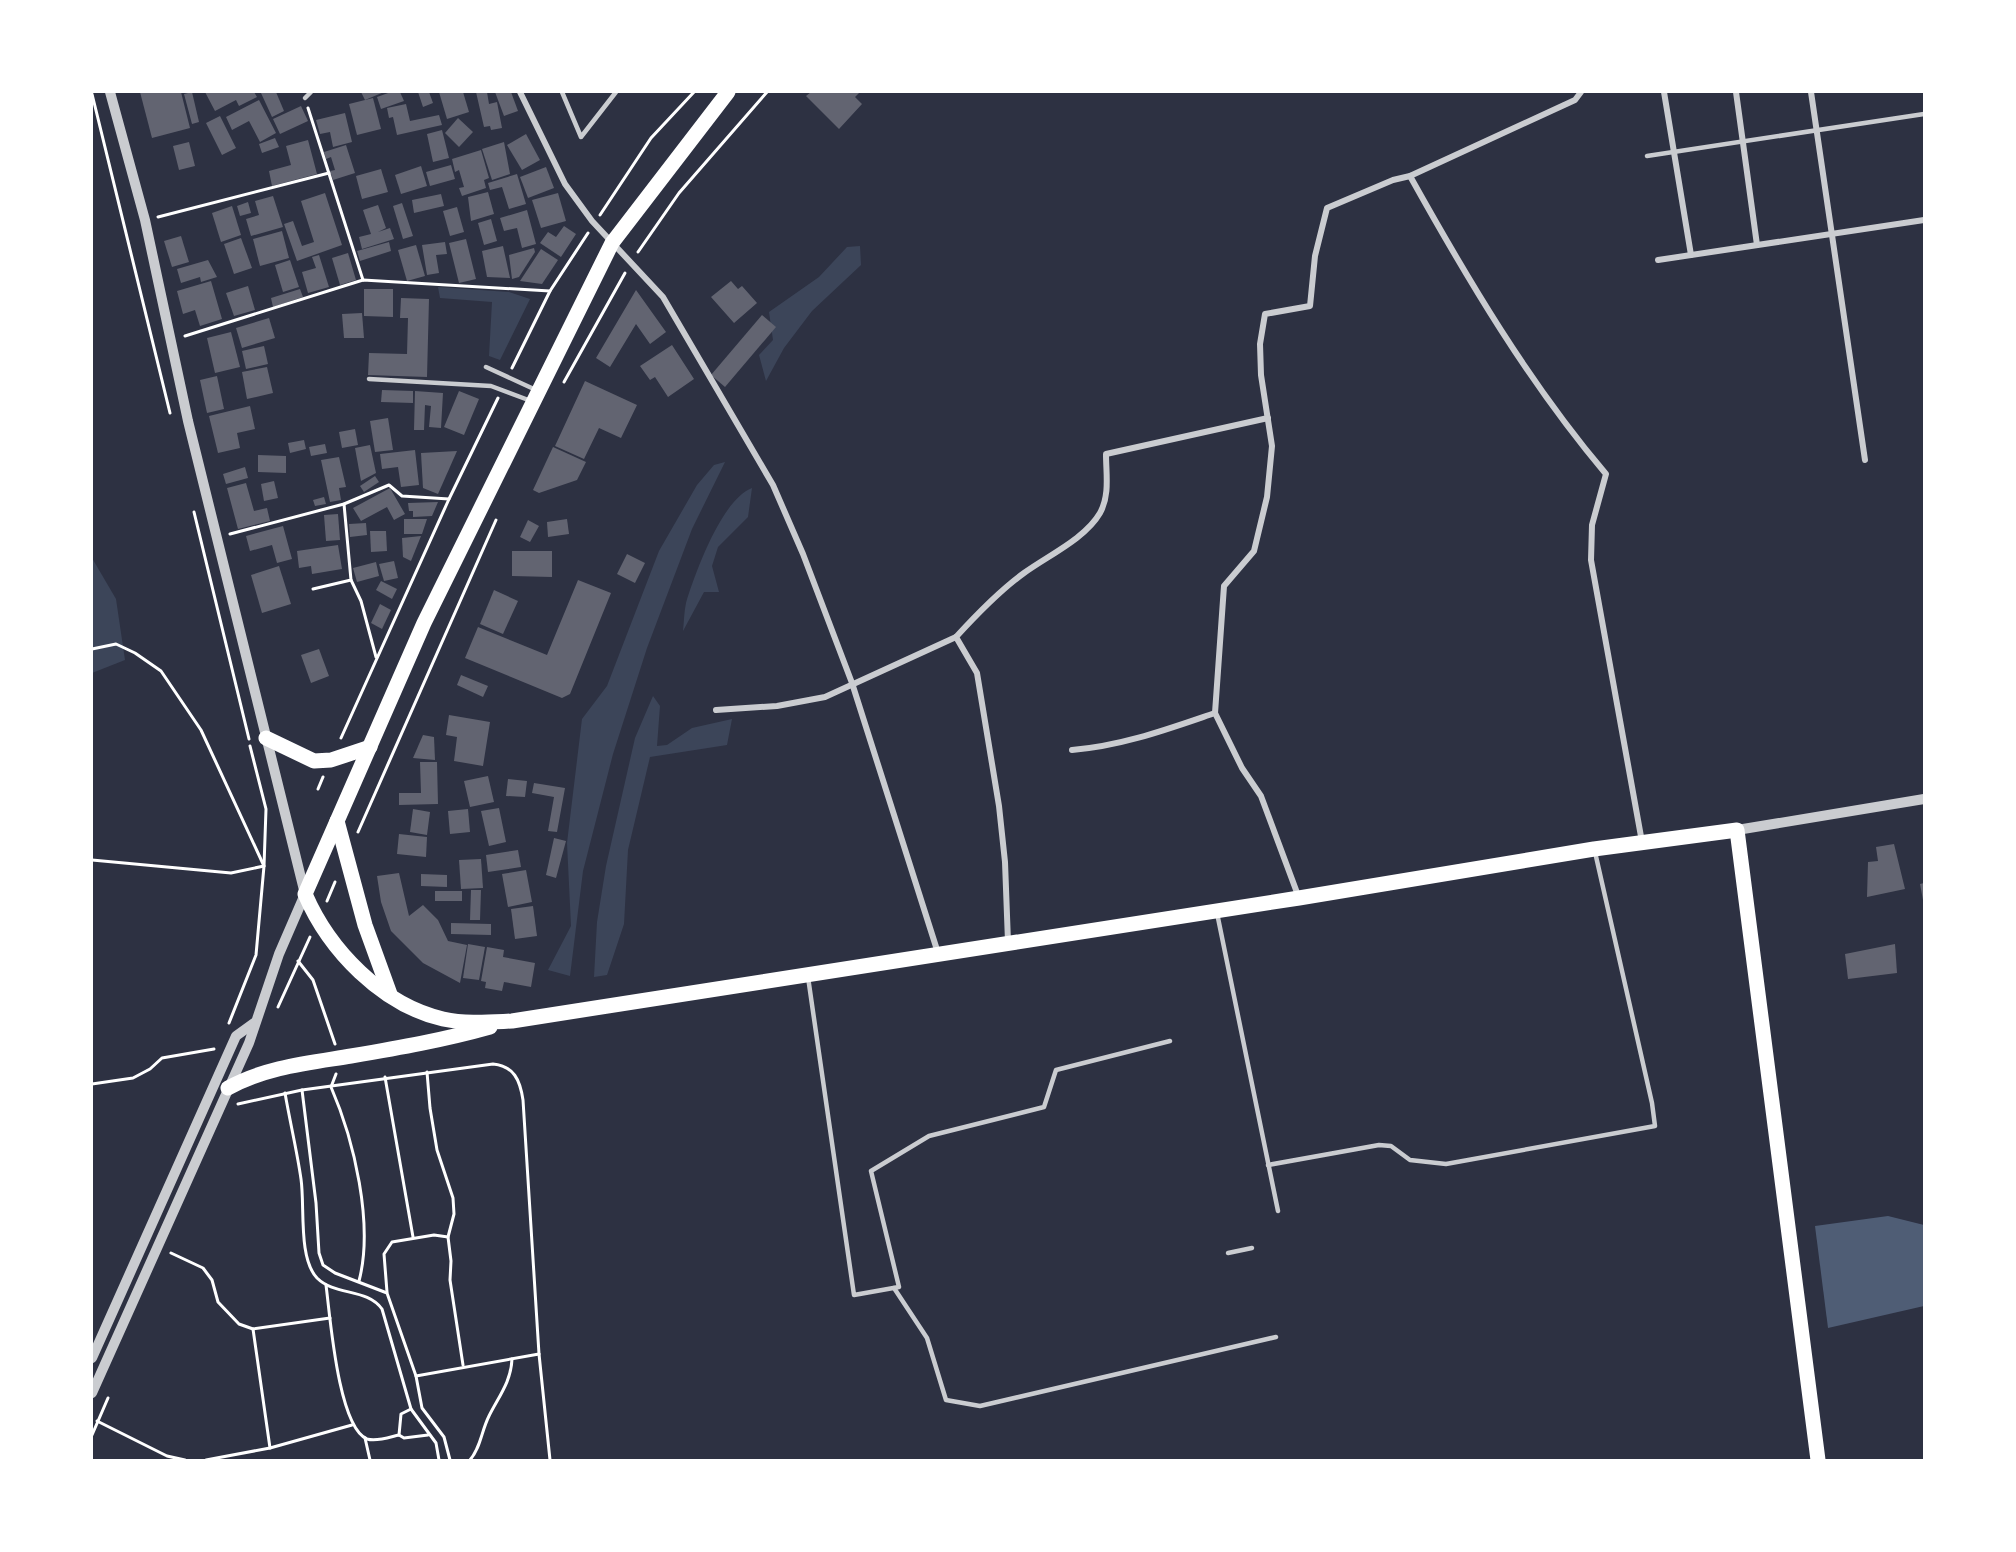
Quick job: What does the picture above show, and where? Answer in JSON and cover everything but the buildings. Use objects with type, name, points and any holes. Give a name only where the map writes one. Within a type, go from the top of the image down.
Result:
[{"type":"main road","points":[[728,92],[612,243],[424,623],[337,821],[306,894],[317,922],[348,962],[409,1007],[443,1019],[477,1023],[512,1021],[1299,898],[1594,849],[1737,830],[1818,1461]]},
{"type":"main road","points":[[266,738],[314,761],[331,760],[370,747]]},
{"type":"main road","points":[[337,821],[365,925],[390,994]]},
{"type":"main road","points":[[228,1088],[247,1078],[293,1064],[337,1059],[437,1041],[512,1021]]},
{"type":"street","points":[[92,1393],[249,1043],[279,954],[306,894],[216,538],[169,341],[145,220],[110,92]]},
{"type":"street","points":[[520,92],[565,184],[594,223],[663,297],[773,485],[803,554],[852,683],[938,954]]},
{"type":"street","points":[[1299,898],[1261,796],[1242,768],[1215,713],[1224,586],[1254,551],[1267,497],[1272,446],[1261,375],[1260,344],[1265,314],[1310,306],[1315,256],[1327,208],[1393,180],[1410,176],[1575,100],[1581,92]]},
{"type":"street","points":[[1664,92],[1691,255]]},
{"type":"street","points":[[1736,92],[1757,245]]},
{"type":"street","points":[[1811,92],[1865,460]]},
{"type":"street","points":[[1410,176],[1461,269],[1508,341],[1564,424],[1606,474],[1592,525],[1591,560],[1642,843]]},
{"type":"street","points":[[1658,260],[1924,220]]},
{"type":"street","points":[[716,711],[777,706],[825,697],[956,637],[979,611],[1022,574],[1079,534],[1099,515],[1106,498],[1106,454],[1268,418]]},
{"type":"street","points":[[956,637],[977,673],[999,806],[1005,862],[1008,943]]},
{"type":"street","points":[[1072,750],[1096,748],[1140,738],[1215,713]]},
{"type":"street","points":[[1737,830],[1924,799]]},
{"type":"street","points":[[92,1358],[236,1036],[254,1023]]},
{"type":"lane","points":[[305,98],[311,92]]},
{"type":"lane","points":[[562,92],[581,137],[616,92]]},
{"type":"lane","points":[[1647,156],[1924,114]]},
{"type":"lane","points":[[486,367],[508,376],[536,396]]},
{"type":"lane","points":[[369,379],[491,387],[536,396]]},
{"type":"lane","points":[[1268,1165],[1379,1145],[1391,1146],[1410,1160],[1446,1164],[1655,1125],[1652,1103],[1594,849]]},
{"type":"lane","points":[[1216,910],[1278,1211]]},
{"type":"lane","points":[[807,975],[854,1295],[899,1287],[871,1171],[929,1136],[1044,1107],[1056,1070],[1170,1041]]},
{"type":"lane","points":[[1228,1253],[1252,1248]]},
{"type":"lane","points":[[894,1288],[927,1338],[946,1400],[980,1406],[1276,1337]]},
{"type":"path","points":[[508,376],[550,291],[594,223],[651,138],[694,92]]},
{"type":"path","points":[[561,388],[631,263],[679,193],[767,92]]},
{"type":"path","points":[[92,94],[171,417]]},
{"type":"path","points":[[305,98],[363,280]]},
{"type":"path","points":[[145,220],[329,174]]},
{"type":"path","points":[[169,341],[363,280],[550,291]]},
{"type":"path","points":[[318,789],[449,499],[502,390]]},
{"type":"path","points":[[216,538],[344,504],[388,484],[402,496],[449,499]]},
{"type":"path","points":[[344,504],[351,580],[361,601],[377,659]]},
{"type":"path","points":[[193,509],[266,810],[264,867],[256,955],[227,1027]]},
{"type":"path","points":[[275,1014],[347,857],[497,516]]},
{"type":"path","points":[[313,589],[351,580]]},
{"type":"path","points":[[92,649],[116,644],[135,653],[161,671],[201,730],[264,867]]},
{"type":"path","points":[[92,861],[231,873],[264,867]]},
{"type":"path","points":[[298,962],[313,980],[338,1051],[336,1075],[331,1087],[345,1119],[356,1167],[363,1224],[359,1281]]},
{"type":"path","points":[[92,1084],[133,1078],[150,1069],[162,1058],[219,1048],[214,1059]]},
{"type":"path","points":[[247,1078],[235,1105],[302,1090],[385,1077],[493,1064],[506,1065],[520,1085],[539,1354],[550,1461]]},
{"type":"path","points":[[427,1072],[437,1150],[453,1198],[454,1214],[448,1237],[451,1261],[450,1280],[463,1365]]},
{"type":"path","points":[[385,1077],[413,1237]]},
{"type":"path","points":[[302,1090],[316,1203],[319,1253],[323,1265],[335,1273],[387,1293]]},
{"type":"path","points":[[285,1094],[301,1181],[306,1250],[311,1269],[326,1285],[372,1299],[382,1309],[411,1409],[436,1443],[439,1461]]},
{"type":"path","points":[[448,1237],[413,1237],[392,1242],[386,1247],[384,1272],[387,1293],[416,1376],[422,1408],[444,1437],[450,1461]]},
{"type":"path","points":[[166,1263],[175,1242]]},
{"type":"path","points":[[171,1253],[203,1268],[212,1280],[218,1302],[239,1324],[253,1329],[330,1318]]},
{"type":"path","points":[[326,1285],[337,1368],[352,1425],[365,1438],[370,1461]]},
{"type":"path","points":[[253,1329],[270,1448]]},
{"type":"path","points":[[416,1376],[463,1365],[539,1354]]},
{"type":"path","points":[[470,1461],[479,1448],[488,1417],[511,1374],[512,1358]]},
{"type":"path","points":[[92,1435],[111,1390]]},
{"type":"path","points":[[399,1435],[401,1414],[411,1409]]},
{"type":"path","points":[[97,1421],[167,1456],[184,1461]]},
{"type":"path","points":[[206,1461],[270,1448],[352,1425]]},
{"type":"path","points":[[365,1438],[375,1440],[399,1435],[404,1438],[429,1435]]},
{"type":"shaded area","points":[[860,246],[861,265],[812,311],[784,348],[766,381],[759,355],[773,340],[769,312],[819,277],[847,247]]},
{"type":"shaded area","points":[[438,287],[509,292],[530,299],[500,360],[489,356],[492,302],[440,298]]},
{"type":"shaded area","points":[[725,462],[692,529],[647,648],[613,754],[583,871],[570,976],[548,970],[571,926],[567,843],[582,719],[607,686],[659,551],[697,485],[714,465]]},
{"type":"shaded area","points":[[752,488],[748,517],[718,547],[712,566],[719,592],[704,592],[683,631],[686,603],[711,538],[730,506]]},
{"type":"shaded area","points":[[92,558],[116,599],[125,660],[92,673]]},
{"type":"shaded area","points":[[653,696],[660,706],[657,746],[667,745],[692,728],[732,719],[727,745],[650,757],[628,850],[624,924],[607,975],[594,977],[597,922],[606,866],[635,738]]},
{"type":"shaded area","points":[[1888,1216],[1924,1225],[1924,1306],[1828,1328],[1815,1226]]}]
